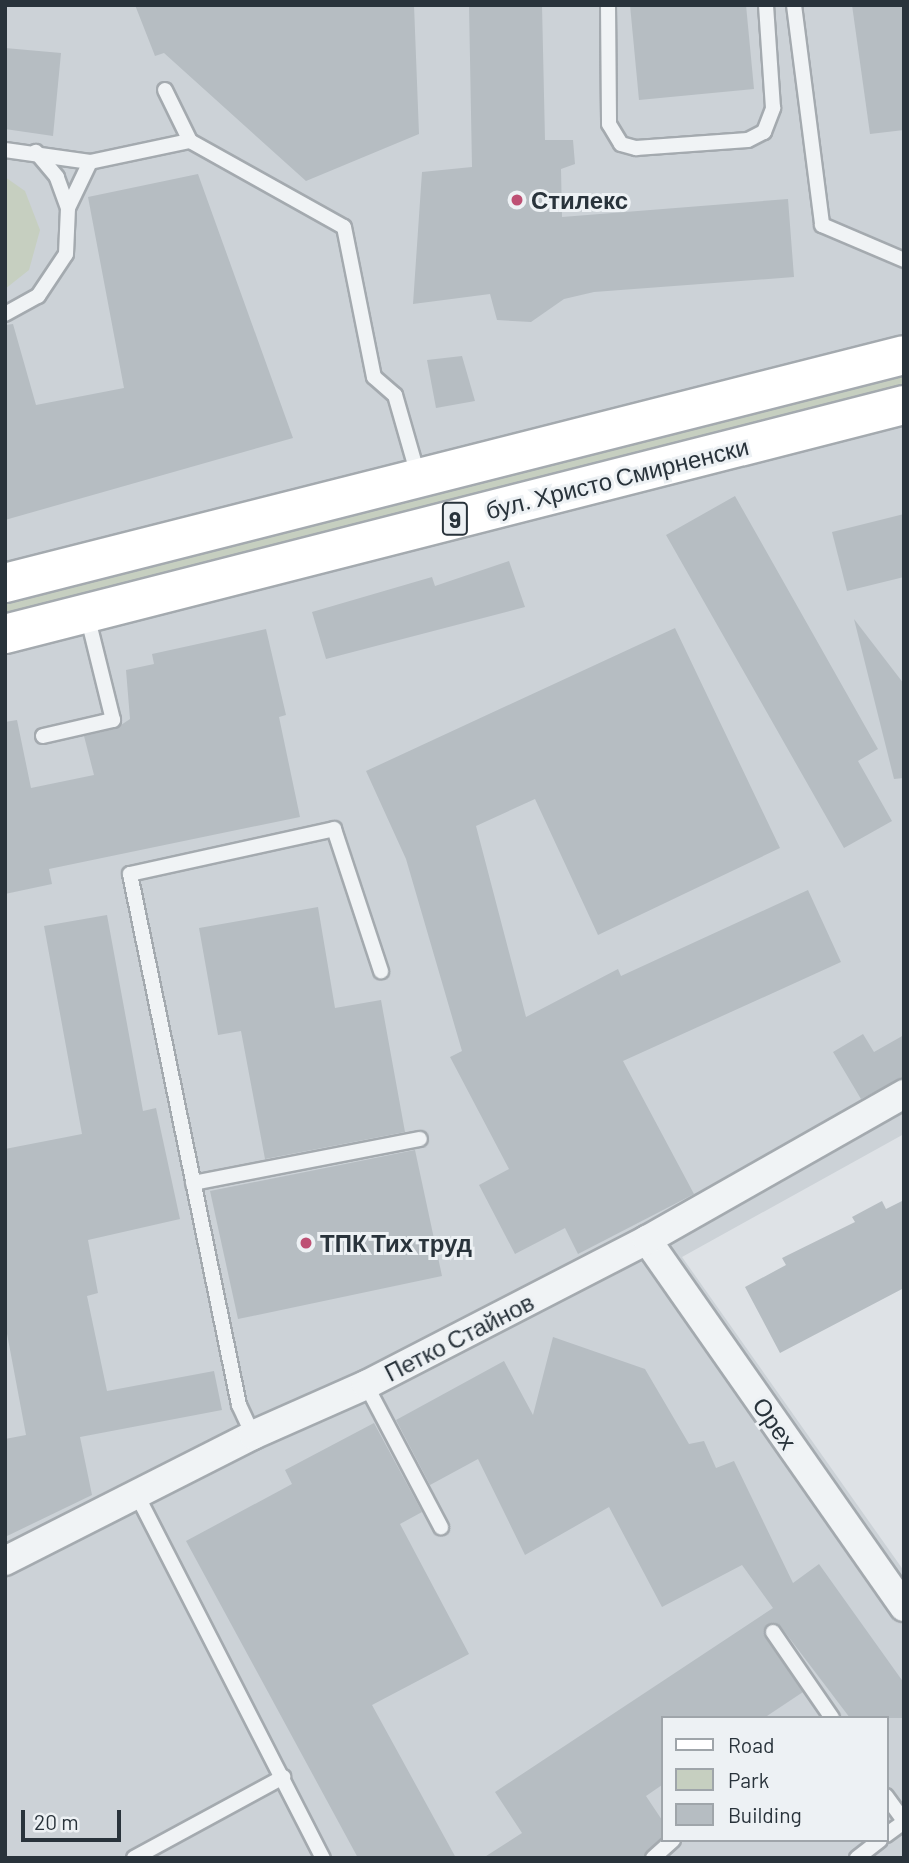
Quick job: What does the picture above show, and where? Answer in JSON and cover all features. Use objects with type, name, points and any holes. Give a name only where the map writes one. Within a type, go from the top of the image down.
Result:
[{"type":"main road","name":"бул. Христо Смирненски","points":[[5,583],[904,355]]},
{"type":"main road","name":"бул. Христо Смирненски","points":[[5,634],[904,405]]},
{"type":"street","name":"Петко Стайнов","points":[[5,1561],[138,1497],[253,1435],[366,1385],[647,1240],[904,1094]]},
{"type":"street","name":"Орех","points":[[647,1240],[904,1607]]},
{"type":"lane","points":[[608,5],[609,124],[621,144],[636,148],[748,140],[764,132],[773,108],[766,5]]},
{"type":"lane","points":[[794,5],[822,225],[904,260]]},
{"type":"lane","points":[[166,90],[190,141],[344,228],[374,377],[395,395],[419,478]]},
{"type":"lane","points":[[5,150],[36,152],[90,162],[190,141]]},
{"type":"lane","points":[[5,314],[38,296],[57,274],[66,254],[68,208],[57,177],[36,152]]},
{"type":"lane","points":[[68,208],[90,162]]},
{"type":"lane","points":[[43,736],[113,720],[87,613]]},
{"type":"lane","points":[[253,1435],[239,1405],[130,874],[334,829],[381,971]]},
{"type":"lane","points":[[193,1183],[420,1139]]},
{"type":"lane","points":[[366,1385],[441,1527]]},
{"type":"lane","points":[[138,1497],[323,1858]]},
{"type":"lane","points":[[773,1632],[826,1716]]},
{"type":"lane","points":[[134,1858],[283,1777]]},
{"type":"lane","points":[[888,1799],[904,1822],[888,1834]]},
{"type":"lane","points":[[653,1858],[671,1842]]},
{"type":"lane","points":[[856,1858],[877,1842]]},
{"type":"shaded area","points":[[5,5],[904,5],[904,1134],[682,1257],[904,1571],[904,1858],[5,1858]]},
{"type":"green space","points":[[5,177],[25,191],[40,230],[29,270],[5,289]]},
{"type":"green space","points":[[904,355],[904,405],[5,634],[5,583]]},
{"type":"building","points":[[135,5],[414,5],[419,134],[306,181],[164,53],[155,56]]},
{"type":"building","points":[[469,5],[542,5],[545,140],[573,140],[575,164],[561,169],[562,217],[788,199],[794,277],[594,292],[564,299],[531,322],[497,320],[490,294],[413,304],[422,172],[472,167]]},
{"type":"building","points":[[630,5],[746,5],[754,89],[639,100]]},
{"type":"building","points":[[852,5],[904,5],[904,130],[870,134]]},
{"type":"building","points":[[5,48],[61,53],[53,136],[5,129]]},
{"type":"building","points":[[198,174],[293,438],[5,520],[5,325],[13,324],[36,405],[124,388],[88,197]]},
{"type":"building","points":[[462,356],[475,401],[436,408],[427,360]]},
{"type":"building","points":[[735,496],[878,749],[858,761],[892,821],[844,848],[666,535]]},
{"type":"building","points":[[904,514],[904,577],[847,591],[832,532]]},
{"type":"building","points":[[509,561],[525,607],[326,659],[312,612],[432,577],[435,586]]},
{"type":"building","points":[[854,619],[904,684],[904,778],[894,779]]},
{"type":"building","points":[[675,628],[780,848],[598,935],[535,799],[476,826],[526,1017],[618,969],[621,976],[808,890],[841,962],[623,1061],[694,1194],[578,1254],[565,1228],[515,1254],[479,1185],[509,1169],[450,1057],[462,1051],[406,859],[366,771]]},
{"type":"building","points":[[266,629],[286,715],[279,717],[300,817],[49,869],[52,884],[5,894],[5,722],[17,720],[31,788],[94,775],[84,736],[115,729],[130,719],[126,670],[154,664],[152,654]]},
{"type":"building","points":[[318,907],[335,1008],[381,1000],[405,1132],[265,1159],[241,1031],[218,1035],[199,928]]},
{"type":"building","points":[[107,915],[143,1111],[156,1108],[180,1219],[88,1240],[98,1293],[87,1296],[107,1391],[214,1371],[222,1410],[80,1437],[92,1495],[5,1537],[5,1439],[26,1435],[5,1323],[5,1149],[82,1134],[44,926]]},
{"type":"building","points":[[863,1034],[874,1052],[904,1035],[904,1077],[861,1099],[833,1052]]},
{"type":"building","points":[[415,1150],[442,1276],[238,1319],[210,1191]]},
{"type":"building","points":[[904,1200],[904,1288],[780,1353],[745,1287],[786,1265],[782,1258],[855,1222],[852,1217],[882,1201],[886,1209]]},
{"type":"building","points":[[553,1337],[645,1369],[689,1444],[704,1441],[716,1468],[734,1461],[793,1583],[819,1564],[904,1683],[904,1718],[848,1716],[781,1627],[768,1624],[765,1637],[803,1692],[767,1716],[660,1716],[660,1786],[646,1796],[660,1817],[660,1839],[644,1858],[483,1858],[522,1833],[495,1792],[773,1608],[742,1565],[662,1607],[609,1507],[525,1555],[478,1459],[430,1485],[396,1420],[504,1361],[533,1415]]},
{"type":"building","points":[[374,1423],[422,1512],[400,1524],[469,1654],[372,1705],[456,1858],[358,1858],[186,1541],[292,1484],[285,1470]]},
{"type":"place","name":"Стилекс","points":[[517,200]]},
{"type":"place","name":"ТПК Тих труд","points":[[306,1243]]}]
